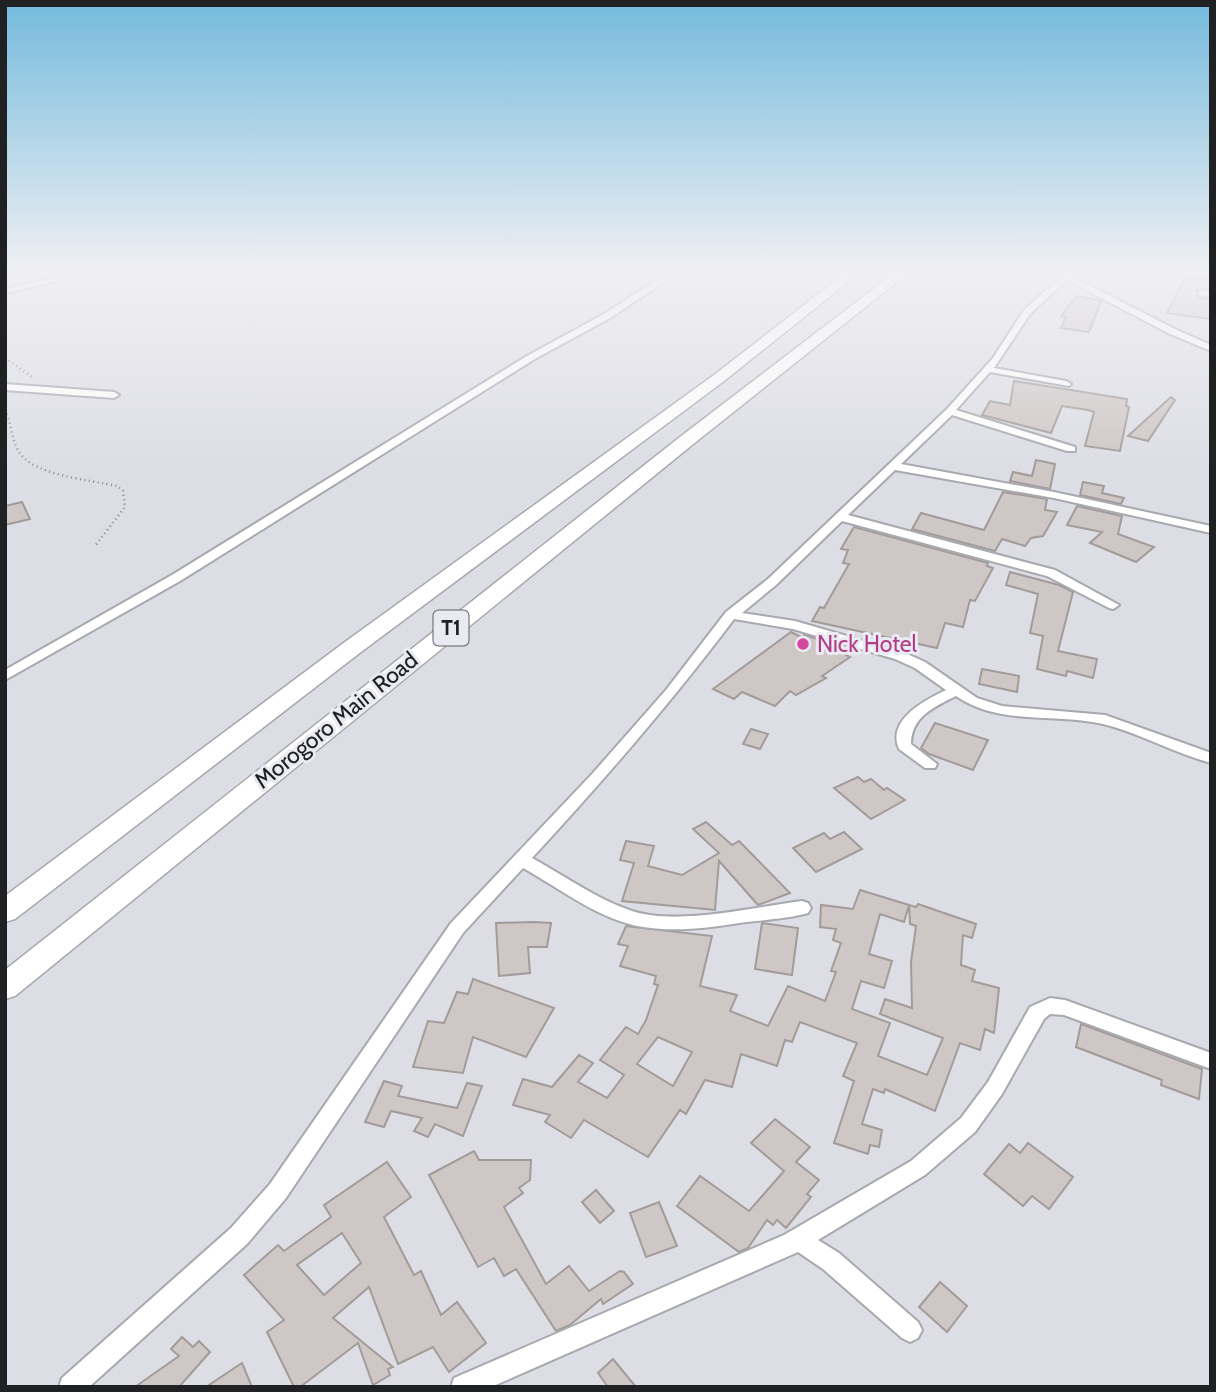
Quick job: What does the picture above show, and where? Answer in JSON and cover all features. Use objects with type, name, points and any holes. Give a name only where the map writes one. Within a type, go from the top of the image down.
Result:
[{"type":"highway","name":"Morogoro Main Road","points":[[5,911],[353,647],[769,339]]},
{"type":"highway","name":"Morogoro Main Road","points":[[5,988],[675,449],[817,339]]},
{"type":"street","points":[[5,676],[176,578],[565,339]]},
{"type":"street","points":[[71,1387],[239,1236],[278,1191],[457,929],[598,778],[671,693],[731,615],[772,582],[950,411],[987,369],[1008,339]]},
{"type":"street","points":[[1186,339],[1211,348]]},
{"type":"street","points":[[987,369],[1066,384]]},
{"type":"street","points":[[5,387],[48,388],[114,395]]},
{"type":"street","points":[[950,411],[1071,449]]},
{"type":"street","points":[[893,466],[1054,495],[1211,530]]},
{"type":"street","points":[[841,517],[1051,573],[1113,605]]},
{"type":"street","points":[[731,615],[795,625],[889,653],[920,665],[972,702],[1001,710],[1105,720],[1211,758]]},
{"type":"street","points":[[930,764],[904,746],[903,737],[908,721],[921,709],[956,691]]},
{"type":"street","points":[[520,859],[611,910],[641,920],[705,919],[802,908]]},
{"type":"street","points":[[463,1387],[798,1239],[918,1168],[968,1125],[995,1088],[1043,1007],[1050,1005],[1065,1008],[1211,1061]]},
{"type":"street","points":[[798,1239],[831,1261],[910,1330]]},
{"type":"path","points":[[5,358],[48,388]]},
{"type":"path","points":[[5,410],[12,421],[18,452],[30,465],[108,484],[123,491],[125,507],[95,546]]},
{"type":"building","points":[[1014,381],[1127,399],[1126,406],[1129,407],[1120,451],[1085,446],[1094,412],[1088,410],[1062,406],[1051,433],[982,415],[990,401],[1010,405]]},
{"type":"building","points":[[1171,397],[1175,400],[1148,441],[1128,436]]},
{"type":"building","points":[[1036,460],[1055,464],[1050,489],[1010,481],[1013,472],[1032,476]]},
{"type":"building","points":[[1083,482],[1104,486],[1102,493],[1124,498],[1121,504],[1080,495]]},
{"type":"building","points":[[1003,492],[1047,499],[1045,510],[1057,512],[1043,536],[1031,538],[1025,546],[1002,539],[995,551],[912,529],[921,513],[984,530]]},
{"type":"building","points":[[22,502],[30,519],[5,525],[5,506]]},
{"type":"building","points":[[1077,506],[1122,516],[1118,534],[1154,547],[1136,562],[1090,543],[1102,532],[1067,525]]},
{"type":"building","points":[[854,527],[988,563],[987,566],[993,568],[975,601],[970,600],[963,627],[945,623],[937,648],[812,621],[820,607],[824,608],[849,564],[843,563],[848,550],[841,549]]},
{"type":"building","points":[[1010,572],[1059,585],[1073,592],[1058,651],[1097,659],[1093,678],[1067,671],[1066,676],[1037,669],[1043,636],[1030,633],[1038,594],[1006,585]]},
{"type":"building","points":[[791,632],[803,638],[804,635],[815,638],[850,657],[822,676],[826,678],[796,695],[790,691],[775,706],[742,692],[734,699],[713,689]]},
{"type":"building","points":[[982,669],[1019,676],[1017,692],[979,684]]},
{"type":"building","points":[[935,723],[988,740],[973,770],[929,754],[921,748]]},
{"type":"building","points":[[751,729],[768,734],[760,749],[743,744]]},
{"type":"building","points":[[858,777],[864,782],[871,779],[884,790],[887,788],[905,800],[871,819],[834,788]]},
{"type":"building","points":[[706,822],[732,845],[739,841],[790,893],[758,905],[719,861],[715,910],[622,901],[634,863],[620,860],[626,841],[654,846],[648,866],[682,875],[719,853],[693,829]]},
{"type":"building","points":[[844,832],[862,849],[816,872],[793,848],[824,833],[830,839]]},
{"type":"building","points":[[860,890],[916,907],[918,904],[976,924],[972,938],[963,935],[961,965],[975,970],[972,981],[999,988],[994,1033],[985,1029],[980,1050],[960,1043],[935,1111],[885,1089],[884,1093],[873,1089],[862,1124],[882,1130],[879,1147],[870,1145],[868,1154],[834,1143],[854,1081],[843,1076],[857,1043],[800,1022],[792,1042],[785,1040],[777,1066],[741,1054],[732,1087],[705,1080],[686,1114],[680,1110],[648,1157],[584,1120],[571,1138],[545,1122],[550,1115],[513,1105],[523,1079],[552,1087],[579,1055],[593,1063],[578,1082],[607,1098],[624,1075],[600,1060],[626,1027],[638,1034],[646,1020],[658,985],[654,984],[656,976],[620,966],[628,946],[618,944],[626,926],[712,936],[700,986],[737,995],[730,1011],[768,1026],[788,986],[825,1001],[836,972],[831,971],[841,943],[833,940],[836,929],[820,927],[821,905],[853,909]],"holes":[[[909,905],[910,924],[916,926],[911,962],[912,1008],[885,999],[880,1014],[943,1038],[927,1075],[878,1056],[890,1023],[852,1009],[861,981],[884,988],[892,961],[869,954],[880,914],[904,922]],[[658,1037],[692,1052],[673,1086],[637,1064]]]},
{"type":"building","points":[[496,923],[551,923],[547,947],[528,947],[530,973],[499,976]]},
{"type":"building","points":[[762,923],[798,928],[792,975],[755,969]]},
{"type":"building","points":[[473,979],[554,1008],[526,1057],[473,1037],[463,1073],[413,1067],[428,1021],[444,1023],[457,992],[468,994]]},
{"type":"building","points":[[1081,1024],[1202,1069],[1199,1099],[1161,1085],[1162,1080],[1076,1047]]},
{"type":"building","points":[[384,1081],[402,1086],[398,1096],[457,1108],[467,1083],[482,1086],[463,1136],[435,1124],[428,1137],[414,1131],[422,1118],[391,1111],[384,1127],[365,1122]]},
{"type":"building","points":[[775,1119],[810,1147],[796,1162],[819,1180],[807,1194],[811,1197],[786,1228],[777,1220],[773,1225],[767,1220],[748,1248],[739,1252],[677,1206],[700,1176],[749,1211],[784,1171],[751,1143]]},
{"type":"building","points":[[1028,1143],[1073,1177],[1049,1209],[1032,1196],[1023,1206],[984,1174],[1009,1144],[1020,1153]]},
{"type":"building","points":[[474,1151],[479,1160],[531,1160],[530,1180],[519,1188],[523,1193],[504,1207],[546,1284],[569,1266],[589,1291],[620,1271],[624,1272],[633,1284],[603,1304],[601,1299],[570,1325],[556,1331],[516,1269],[504,1276],[494,1258],[478,1267],[429,1175]]},
{"type":"building","points":[[387,1162],[411,1197],[384,1217],[414,1275],[421,1271],[441,1315],[457,1302],[486,1343],[449,1372],[433,1347],[398,1364],[369,1287],[333,1318],[393,1367],[388,1369],[390,1375],[373,1385],[358,1343],[300,1387],[294,1387],[267,1332],[284,1320],[244,1275],[278,1245],[284,1251],[331,1217],[324,1205]],"holes":[[[342,1233],[361,1263],[324,1295],[297,1265]]]},
{"type":"building","points":[[596,1190],[614,1211],[600,1223],[582,1202]]},
{"type":"building","points":[[659,1202],[677,1246],[646,1257],[630,1213]]},
{"type":"building","points":[[940,1282],[967,1306],[947,1332],[919,1307]]},
{"type":"building","points":[[182,1337],[193,1347],[199,1341],[210,1352],[179,1387],[135,1387],[179,1356],[171,1349]]},
{"type":"building","points":[[613,1359],[636,1387],[608,1387],[598,1373]]},
{"type":"building","points":[[242,1363],[252,1387],[206,1387]]},
{"type":"place","name":"Nick Hotel","points":[[803,644]]}]
